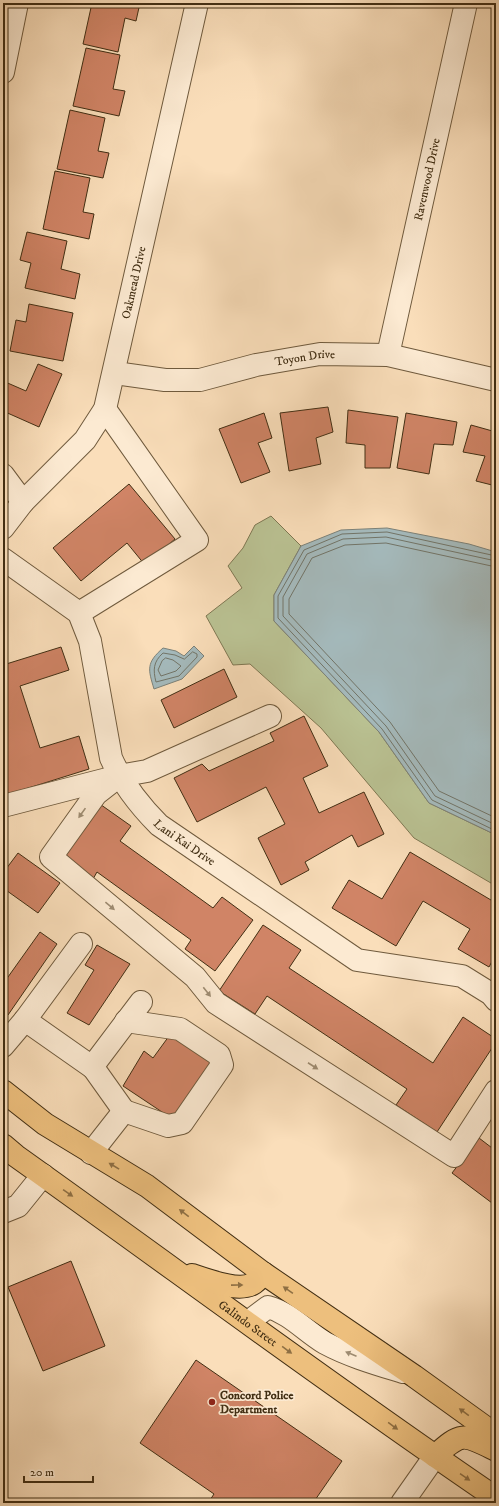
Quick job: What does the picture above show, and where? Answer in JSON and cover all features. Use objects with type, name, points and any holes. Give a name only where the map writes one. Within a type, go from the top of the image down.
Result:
[{"type":"main road","points":[[3,1091],[45,1124],[148,1186],[263,1273],[414,1376],[496,1435]]},
{"type":"main road","name":"Galindo Street","points":[[3,1144],[43,1175],[172,1268],[496,1498]]},
{"type":"main road","points":[[172,1268],[217,1283],[236,1286],[254,1284],[263,1273]]},
{"type":"main road","points":[[435,1456],[452,1440],[469,1437],[496,1450]]},
{"type":"street","points":[[3,72],[17,3]]},
{"type":"street","name":"Oakmead Drive","points":[[3,528],[23,502],[85,440],[105,409],[115,373],[197,3]]},
{"type":"street","name":"Ravenwood Drive","points":[[388,355],[466,3]]},
{"type":"street","name":"Toyon Drive","points":[[115,373],[165,380],[200,380],[256,365],[320,354],[388,355],[496,380]]},
{"type":"street","points":[[3,559],[79,613],[197,540],[105,409]]},
{"type":"street","points":[[3,475],[23,502]]},
{"type":"street","name":"Lani Kai Drive","points":[[79,613],[90,641],[111,758],[119,776],[138,803],[159,825],[357,960],[462,976],[492,994],[496,1000]]},
{"type":"street","points":[[3,806],[147,770],[270,716]]},
{"type":"street","points":[[119,776],[96,794],[51,856],[196,977],[216,1003],[454,1156],[496,1091]]},
{"type":"street","points":[[3,1046],[25,1020],[81,944]]},
{"type":"street","points":[[92,1066],[141,1002]]},
{"type":"street","points":[[25,1020],[92,1066],[124,1111],[168,1126],[182,1124],[222,1065],[219,1055],[180,1029],[126,1021]]},
{"type":"street","points":[[91,1153],[124,1111]]},
{"type":"street","points":[[3,1212],[18,1206],[43,1175]]},
{"type":"street","points":[[248,1322],[268,1307],[280,1310],[325,1342],[362,1359],[414,1376]]},
{"type":"street","points":[[402,1503],[435,1456]]},
{"type":"green space","points":[[271,516],[301,546],[274,595],[274,621],[379,732],[429,803],[496,835],[496,886],[414,838],[321,728],[250,664],[233,665],[206,616],[242,588],[228,566],[243,548],[255,525]]},
{"type":"water","points":[[387,528],[469,544],[496,552],[496,835],[429,803],[379,732],[274,621],[274,595],[301,546],[341,530]]},
{"type":"water","points":[[194,646],[204,656],[182,679],[154,689],[150,676],[150,667],[151,662],[157,653],[163,648],[176,651],[184,656]]},
{"type":"building","points":[[92,3],[140,3],[136,21],[125,18],[118,52],[83,44]]},
{"type":"building","points":[[86,48],[120,55],[113,89],[125,91],[119,116],[73,106]]},
{"type":"building","points":[[70,110],[105,118],[98,151],[109,153],[103,178],[57,169]]},
{"type":"building","points":[[55,171],[90,178],[83,212],[94,214],[89,239],[43,229]]},
{"type":"building","points":[[27,232],[67,241],[61,269],[80,274],[75,299],[25,288],[31,263],[20,260]]},
{"type":"building","points":[[29,304],[73,313],[63,361],[10,351],[16,320],[26,322]]},
{"type":"building","points":[[38,364],[62,374],[39,427],[3,411],[3,381],[26,391]]},
{"type":"building","points":[[328,407],[333,432],[316,438],[321,464],[289,471],[280,413]]},
{"type":"building","points":[[348,410],[398,417],[390,468],[365,468],[365,445],[346,443]]},
{"type":"building","points":[[264,413],[272,438],[258,443],[270,472],[241,483],[219,429]]},
{"type":"building","points":[[406,413],[457,422],[453,445],[434,444],[429,474],[397,468]]},
{"type":"building","points":[[471,425],[496,432],[496,486],[476,481],[485,456],[463,452]]},
{"type":"building","points":[[129,484],[175,539],[145,565],[127,543],[81,581],[53,548]]},
{"type":"building","points":[[61,647],[69,670],[20,686],[40,748],[79,736],[89,769],[3,796],[3,760],[7,758],[3,744],[3,665]]},
{"type":"building","points":[[224,669],[237,697],[174,728],[161,700]]},
{"type":"building","points":[[304,716],[328,766],[303,778],[319,813],[364,792],[384,834],[358,847],[352,835],[305,862],[309,870],[281,885],[258,838],[285,824],[266,787],[197,822],[174,778],[202,764],[209,771],[274,741],[270,733]]},
{"type":"building","points":[[97,802],[131,826],[120,841],[213,908],[222,897],[253,920],[215,971],[185,949],[191,940],[97,872],[93,879],[59,854]]},
{"type":"building","points":[[410,852],[496,903],[496,954],[489,967],[458,949],[470,929],[423,901],[396,946],[332,908],[349,880],[382,899]]},
{"type":"building","points":[[18,853],[60,883],[38,913],[3,888],[3,873]]},
{"type":"building","points":[[263,925],[301,950],[289,968],[433,1063],[463,1017],[496,1039],[496,1042],[437,1132],[396,1105],[407,1089],[267,996],[255,1014],[219,991]]},
{"type":"building","points":[[40,932],[57,944],[8,1015],[3,1011],[3,984]]},
{"type":"building","points":[[97,945],[130,964],[89,1025],[67,1013],[94,970],[85,965]]},
{"type":"building","points":[[172,1032],[210,1055],[211,1066],[185,1105],[171,1118],[123,1086],[144,1051],[153,1058]]},
{"type":"building","points":[[479,1138],[496,1151],[496,1206],[452,1173]]},
{"type":"building","points":[[71,1261],[105,1346],[43,1371],[8,1287]]},
{"type":"building","name":"Concord Police Department","points":[[196,1360],[342,1461],[313,1503],[208,1503],[214,1494],[140,1443]]},
{"type":"place","name":"Concord Police Department","points":[[212,1402]]}]
